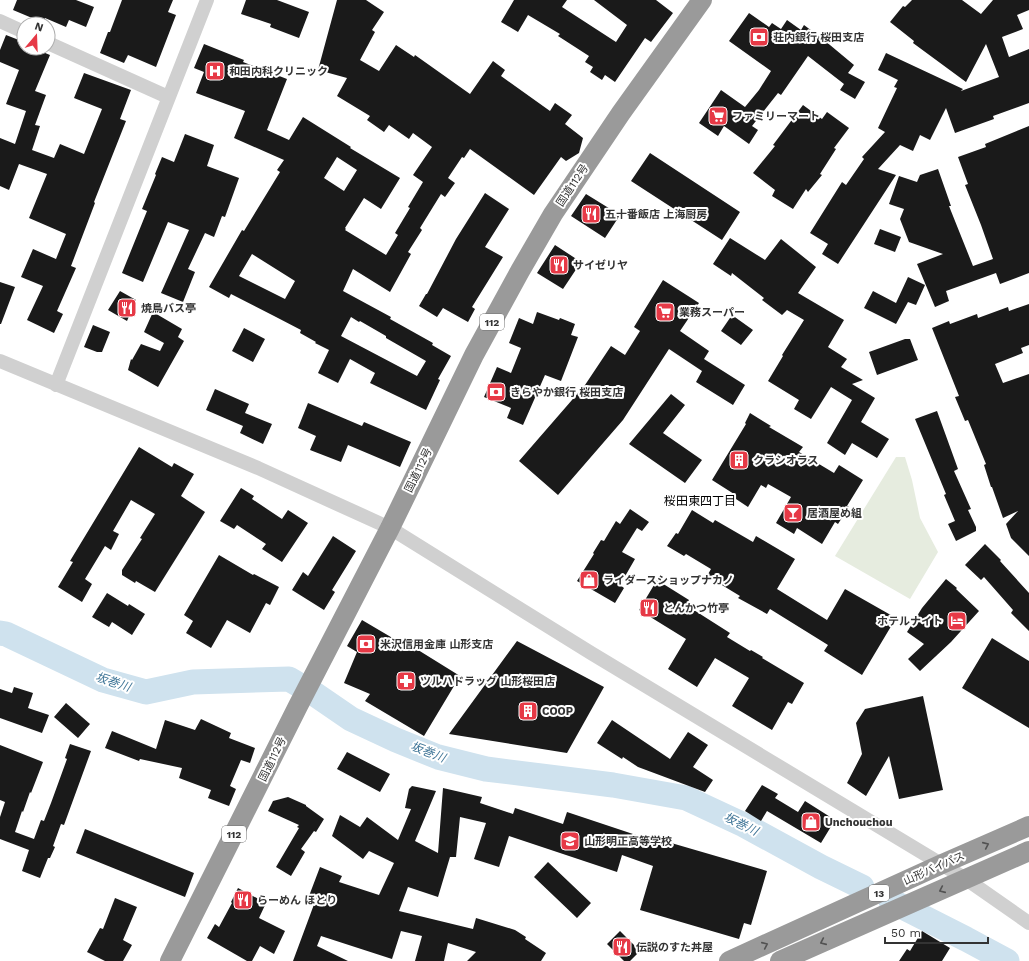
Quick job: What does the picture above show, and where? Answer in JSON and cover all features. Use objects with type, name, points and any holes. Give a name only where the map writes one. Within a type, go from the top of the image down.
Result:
[{"type":"highway","name":"国道112号","points":[[170,961],[298,706],[390,528],[474,355],[528,257],[553,214],[620,113],[702,0]]},
{"type":"highway","name":"山形バイパス","points":[[730,961],[1029,826]]},
{"type":"highway","name":"山形バイパス","points":[[780,961],[1029,851]]},
{"type":"street","points":[[56,385],[207,0]]},
{"type":"street","points":[[0,22],[16,29]]},
{"type":"street","points":[[56,47],[168,97]]},
{"type":"street","points":[[0,361],[258,468],[390,528],[591,653],[942,864],[1029,923]]},
{"type":"shaded area","points":[[896,457],[905,457],[912,480],[920,518],[938,552],[910,599],[835,556]]},
{"type":"building","points":[[17,0],[76,0],[94,7],[86,27],[69,20],[66,27],[56,23],[56,16],[27,16],[13,10]]},
{"type":"building","points":[[122,0],[173,0],[168,12],[176,15],[156,67],[128,55],[124,63],[100,53]]},
{"type":"building","points":[[246,0],[277,0],[309,12],[299,38],[270,27],[271,24],[241,14]]},
{"type":"building","points":[[337,0],[366,0],[384,12],[372,30],[375,32],[360,60],[379,71],[396,45],[414,57],[415,55],[470,94],[493,61],[505,70],[501,76],[550,111],[555,103],[572,115],[565,124],[583,138],[579,153],[566,161],[561,157],[534,195],[470,149],[464,158],[462,157],[448,178],[455,183],[445,197],[441,194],[420,228],[422,230],[408,252],[411,254],[390,292],[353,269],[343,291],[391,317],[390,319],[433,343],[432,345],[451,356],[438,379],[440,380],[426,410],[370,383],[375,373],[350,359],[338,383],[318,373],[329,350],[300,333],[301,330],[231,294],[229,298],[209,287],[242,230],[244,231],[280,172],[277,170],[284,160],[234,138],[245,111],[196,93],[204,72],[194,68],[204,44],[244,60],[243,62],[287,79],[267,130],[289,140],[303,117],[351,147],[350,148],[400,178],[381,209],[364,198],[345,228],[345,230],[386,255],[398,235],[395,233],[423,182],[413,175],[432,147],[413,133],[409,139],[389,125],[384,132],[367,120],[370,116],[337,96],[347,78],[318,70]],"holes":[[[337,157],[357,170],[344,191],[324,178]],[[252,254],[295,281],[285,299],[239,276]],[[351,317],[386,336],[386,338],[426,361],[417,376],[341,336]]]},
{"type":"building","points":[[514,0],[567,0],[562,7],[616,42],[627,25],[594,0],[656,0],[673,13],[651,42],[645,38],[615,82],[605,75],[602,80],[590,72],[593,67],[585,62],[589,56],[558,36],[560,34],[528,15],[518,32],[501,22]]},
{"type":"building","points":[[912,0],[962,0],[981,14],[993,0],[1029,0],[1029,10],[1017,15],[1023,29],[1002,37],[1009,57],[1029,49],[1029,103],[993,116],[994,119],[955,133],[946,108],[930,140],[920,135],[913,151],[900,145],[878,169],[896,175],[838,264],[822,254],[828,244],[810,233],[842,182],[846,185],[864,159],[862,157],[885,132],[878,128],[897,88],[894,87],[898,80],[878,70],[886,53],[963,89],[961,91],[999,77],[986,44],[966,82],[913,43],[914,41],[890,22],[903,6],[905,7]]},
{"type":"building","points":[[749,13],[769,27],[772,23],[781,29],[787,20],[801,30],[804,25],[824,40],[854,65],[848,73],[865,82],[855,99],[840,90],[844,84],[808,56],[781,95],[778,93],[752,126],[758,130],[749,144],[724,126],[718,136],[699,123],[721,90],[745,107],[759,90],[771,71],[729,41]]},
{"type":"building","points":[[6,35],[16,39],[16,56],[50,56],[35,91],[46,95],[35,125],[40,126],[32,150],[54,158],[60,144],[84,154],[102,109],[74,98],[84,73],[131,90],[120,119],[126,121],[71,266],[76,268],[57,311],[63,314],[54,333],[27,320],[43,286],[21,277],[33,249],[56,259],[66,234],[29,218],[47,174],[19,164],[9,190],[0,186],[0,138],[15,144],[26,111],[6,104],[19,70],[0,62],[0,50]]},
{"type":"building","points":[[803,105],[822,119],[827,112],[849,128],[834,148],[836,149],[820,174],[822,175],[808,192],[806,189],[793,209],[772,196],[775,190],[753,173],[775,146],[773,145]]},
{"type":"building","points":[[1029,126],[1029,273],[1000,284],[996,273],[946,291],[949,301],[935,307],[917,264],[943,254],[909,242],[900,219],[904,209],[889,204],[899,176],[917,182],[920,175],[938,169],[951,206],[949,206],[973,266],[993,259],[965,185],[968,184],[958,157],[986,147],[985,144]]},
{"type":"building","points":[[185,134],[214,145],[207,166],[239,178],[225,217],[222,216],[214,237],[205,233],[188,269],[195,272],[183,302],[161,293],[189,230],[168,222],[143,282],[122,273],[147,211],[142,209],[162,157],[174,162]]},
{"type":"building","points":[[650,153],[740,212],[722,240],[631,181]]},
{"type":"building","points":[[485,193],[509,209],[485,247],[503,257],[472,307],[475,309],[468,322],[443,308],[437,317],[419,306],[427,294],[456,239]]},
{"type":"building","points":[[586,194],[620,215],[605,238],[571,216]]},
{"type":"building","points":[[880,229],[901,237],[895,252],[874,244]]},
{"type":"building","points":[[730,238],[765,260],[781,239],[816,267],[798,293],[844,320],[828,347],[847,359],[841,367],[863,380],[852,384],[875,398],[861,422],[889,439],[877,458],[852,443],[845,455],[827,443],[852,400],[831,387],[811,419],[794,409],[799,400],[768,381],[804,320],[787,310],[782,315],[762,300],[764,298],[732,273],[731,276],[713,264]]},
{"type":"building","points":[[555,245],[581,262],[563,289],[537,273]]},
{"type":"building","points":[[908,277],[925,285],[916,305],[908,302],[896,324],[864,308],[873,291],[896,303]]},
{"type":"building","points":[[663,280],[699,303],[680,331],[709,351],[704,359],[745,385],[733,405],[696,382],[702,371],[669,349],[623,420],[558,495],[519,461],[585,385],[611,346],[625,355],[640,331],[634,327]]},
{"type":"building","points":[[0,282],[15,287],[1,324],[0,324]]},
{"type":"building","points":[[120,291],[136,300],[127,321],[108,310]]},
{"type":"building","points":[[1029,304],[1029,345],[1021,348],[1023,353],[995,364],[1003,383],[1029,374],[1029,556],[1011,538],[1006,524],[1018,511],[1003,518],[984,465],[986,464],[968,420],[965,421],[955,397],[959,396],[932,328],[949,321],[950,324],[977,314],[978,318],[1008,307],[1009,311]]},
{"type":"building","points":[[153,312],[182,329],[178,337],[184,341],[158,387],[128,370],[131,359],[132,360],[141,344],[160,351],[164,343],[144,332]]},
{"type":"building","points":[[537,312],[559,320],[560,318],[575,324],[571,335],[578,337],[561,381],[545,375],[523,425],[507,418],[511,408],[484,397],[497,367],[511,373],[521,348],[509,343],[519,318],[533,324]]},
{"type":"building","points":[[732,315],[753,330],[741,345],[721,331]]},
{"type":"building","points":[[93,325],[110,332],[102,352],[97,352],[84,347]]},
{"type":"building","points":[[244,328],[265,339],[253,362],[232,351]]},
{"type":"building","points":[[905,339],[910,339],[918,360],[877,375],[869,352]]},
{"type":"building","points":[[215,389],[249,404],[245,413],[272,424],[263,444],[240,433],[243,426],[206,410]]},
{"type":"building","points":[[671,394],[685,405],[663,433],[702,460],[685,483],[629,444]]},
{"type":"building","points":[[308,403],[362,426],[364,422],[411,442],[400,467],[348,445],[341,462],[310,450],[316,436],[298,428]]},
{"type":"building","points":[[937,411],[958,469],[954,471],[971,509],[968,510],[976,527],[976,531],[956,541],[948,524],[955,521],[944,495],[946,494],[915,419]]},
{"type":"building","points":[[750,413],[771,426],[769,427],[803,447],[799,452],[834,473],[839,465],[863,480],[847,506],[849,507],[838,524],[835,522],[822,544],[797,528],[794,534],[776,523],[791,497],[768,484],[766,488],[761,485],[748,507],[733,497],[734,494],[712,480],[746,424],[745,423]]},
{"type":"building","points":[[139,447],[172,467],[174,463],[194,474],[181,496],[205,512],[155,592],[122,575],[122,570],[142,539],[140,538],[155,514],[131,500],[113,531],[119,534],[111,550],[105,546],[85,579],[92,584],[82,602],[58,587],[73,562],[70,561]]},
{"type":"building","points":[[241,488],[254,496],[252,499],[282,519],[288,510],[308,523],[282,562],[262,549],[266,544],[237,525],[234,529],[220,521]]},
{"type":"building","points":[[630,509],[649,522],[642,531],[637,528],[622,552],[635,559],[620,585],[624,588],[615,603],[577,581],[601,540],[604,541],[616,521],[620,524]]},
{"type":"building","points":[[692,510],[713,523],[715,520],[753,542],[756,536],[795,559],[777,589],[827,620],[845,589],[896,618],[862,675],[824,651],[828,645],[770,609],[767,614],[738,598],[740,596],[707,576],[711,569],[686,554],[684,556],[667,546],[676,533],[678,534]]},
{"type":"building","points":[[333,536],[356,551],[332,590],[335,592],[324,610],[292,590],[303,572],[308,576]]},
{"type":"building","points":[[985,544],[1001,560],[1000,561],[1029,593],[1029,631],[1011,613],[1013,610],[984,577],[981,580],[965,565]]},
{"type":"building","points":[[219,555],[253,575],[254,574],[279,587],[270,605],[266,603],[250,633],[227,620],[211,648],[186,633],[193,621],[184,615]]},
{"type":"building","points":[[946,579],[979,611],[951,642],[920,671],[908,659],[924,644],[907,632],[922,608]]},
{"type":"building","points":[[657,580],[689,600],[686,605],[730,633],[727,637],[763,657],[762,658],[804,683],[792,704],[788,702],[772,730],[732,706],[749,678],[715,658],[697,687],[668,669],[686,639],[639,610]]},
{"type":"building","points":[[107,593],[128,606],[129,604],[145,614],[132,635],[112,622],[109,627],[92,617]]},
{"type":"building","points":[[362,620],[401,643],[402,640],[460,676],[424,736],[365,701],[370,694],[344,683],[357,652],[347,646]]},
{"type":"building","points":[[992,638],[1029,661],[1029,728],[962,688]]},
{"type":"building","name":"COOP","points":[[517,641],[604,687],[567,753],[449,734]]},
{"type":"building","points":[[14,687],[33,693],[28,708],[49,715],[42,733],[0,718],[0,689],[12,693]]},
{"type":"building","points":[[923,696],[943,790],[899,799],[889,756],[866,796],[847,783],[862,754],[856,723],[865,709]]},
{"type":"building","points":[[66,703],[90,724],[78,738],[54,717]]},
{"type":"building","points":[[201,719],[231,733],[229,738],[255,748],[250,763],[241,760],[230,786],[236,789],[229,806],[208,798],[211,790],[179,778],[182,768],[140,759],[139,761],[105,748],[112,731],[156,749],[165,720],[195,730]]},
{"type":"building","points":[[612,720],[670,759],[688,732],[708,745],[693,767],[713,780],[705,792],[638,767],[597,743]]},
{"type":"building","points":[[70,744],[91,751],[64,825],[61,824],[53,846],[55,847],[50,858],[48,858],[40,878],[22,871],[29,850],[0,839],[0,817],[5,802],[0,800],[0,745],[43,762],[23,812],[22,811],[15,832],[34,839],[41,820],[44,821],[51,803],[67,759],[65,758]]},
{"type":"building","points":[[347,752],[390,774],[380,792],[337,769]]},
{"type":"building","points":[[762,785],[778,794],[775,798],[798,812],[805,801],[835,820],[821,843],[767,811],[761,821],[745,811]]},
{"type":"building","points":[[412,786],[436,791],[415,841],[438,853],[443,788],[482,797],[480,803],[513,814],[515,808],[563,824],[567,812],[660,843],[661,840],[767,871],[751,925],[744,923],[739,939],[640,910],[653,866],[622,855],[617,872],[509,836],[499,867],[474,859],[486,823],[460,817],[456,857],[450,857],[438,897],[408,887],[399,911],[473,929],[476,918],[515,930],[526,937],[525,939],[546,953],[541,961],[467,961],[476,952],[448,943],[444,961],[415,961],[422,936],[401,931],[392,959],[321,936],[317,946],[348,961],[293,961],[316,899],[309,896],[320,867],[342,876],[339,882],[379,895],[394,863],[369,851],[363,859],[332,836],[340,815],[360,827],[367,817],[398,840],[411,809],[405,808],[409,789]]},
{"type":"building","points":[[288,797],[306,805],[324,819],[316,832],[314,831],[301,849],[305,852],[291,876],[276,867],[299,828],[297,827],[299,825],[268,811],[273,801]]},
{"type":"building","points":[[85,829],[194,873],[185,897],[76,853]]},
{"type":"building","points":[[548,862],[591,903],[577,918],[534,877]]},
{"type":"building","points":[[238,888],[266,903],[259,918],[285,931],[274,954],[260,946],[252,961],[247,961],[207,938],[215,924],[219,927]]},
{"type":"building","points":[[115,898],[137,907],[123,940],[132,945],[123,961],[105,961],[87,952],[100,928],[103,929]]},
{"type":"building","points":[[620,931],[640,951],[630,961],[624,961],[607,944]]},
{"type":"building","points":[[922,931],[950,948],[942,961],[899,961],[907,949],[910,951]]},
{"type":"waterway","name":"坂巻川","points":[[0,633],[6,634],[103,680],[146,692],[193,682],[289,679],[351,719],[396,740],[438,757],[486,769],[613,785],[686,798],[744,825],[821,867],[862,887]]},
{"type":"waterway","name":"坂巻川","points":[[891,901],[1007,961]]},
{"type":"place","name":"荘内銀行 桜田支店","points":[[759,37]]},
{"type":"place","name":"和田内科クリニック","points":[[215,71]]},
{"type":"place","name":"ファミリーマート","points":[[718,116]]},
{"type":"place","name":"五十番飯店 上海厨房","points":[[591,214]]},
{"type":"place","name":"サイゼリヤ","points":[[559,265]]},
{"type":"place","name":"焼鳥バス亭","points":[[127,308]]},
{"type":"place","name":"業務スーパー","points":[[665,312]]},
{"type":"place","name":"きらやか銀行 桜田支店","points":[[496,392]]},
{"type":"place","name":"クラシオラス","points":[[739,460]]},
{"type":"place","name":"居酒屋め組","points":[[793,513]]},
{"type":"place","name":"ライダースショップナカノ","points":[[589,580]]},
{"type":"place","name":"とんかつ竹亭","points":[[649,608]]},
{"type":"place","name":"ホテルナイト","points":[[957,621]]},
{"type":"place","name":"米沢信用金庫 山形支店","points":[[366,644]]},
{"type":"place","name":"ツルハドラッグ 山形桜田店","points":[[406,681]]},
{"type":"place","name":"COOP","points":[[528,711]]},
{"type":"place","name":"Unchouchou","points":[[811,822]]},
{"type":"place","name":"山形明正高等学校","points":[[570,841]]},
{"type":"place","name":"らーめん ほとり","points":[[243,900]]},
{"type":"place","name":"伝説のすた丼屋","points":[[622,947]]},
{"type":"district","name":"桜田東四丁目","points":[[700,501]]}]
